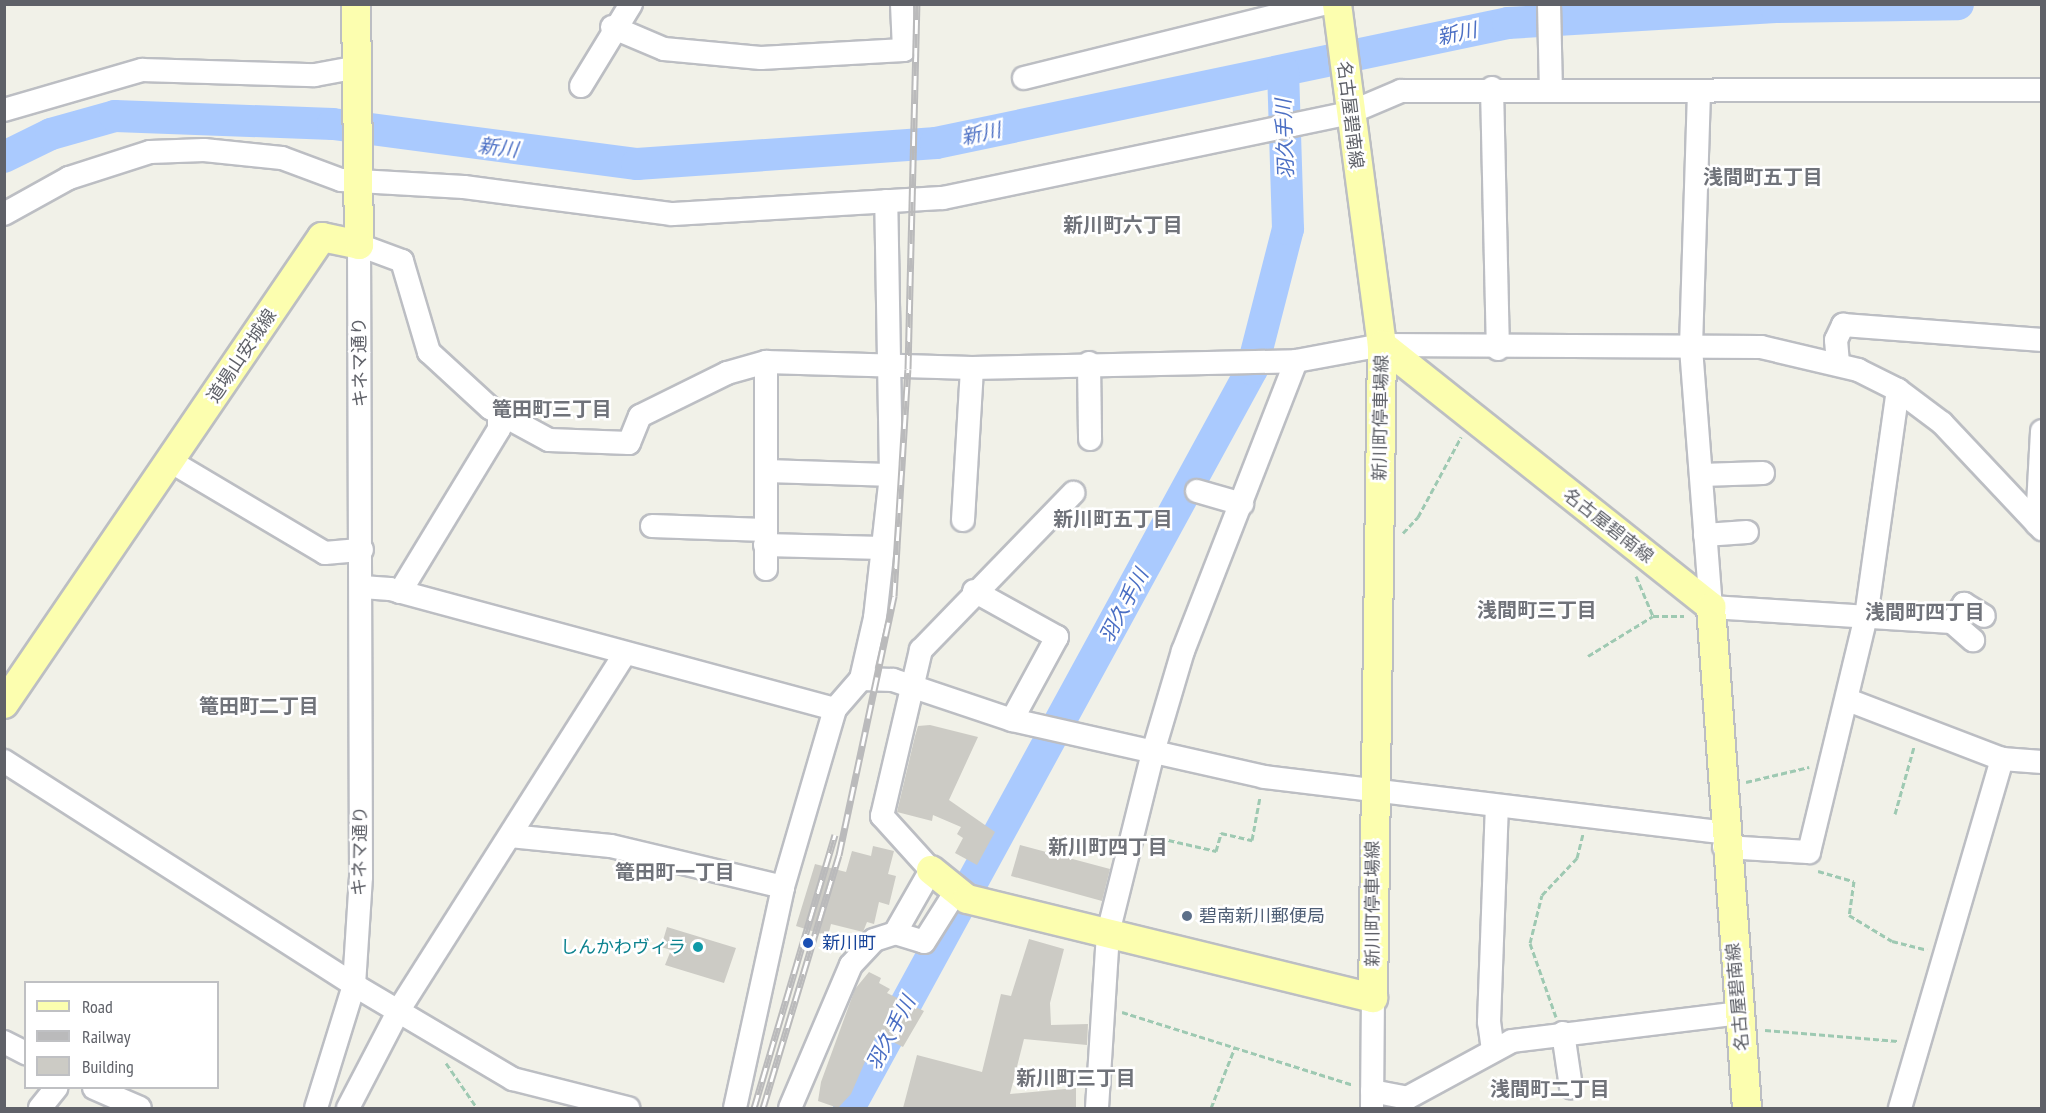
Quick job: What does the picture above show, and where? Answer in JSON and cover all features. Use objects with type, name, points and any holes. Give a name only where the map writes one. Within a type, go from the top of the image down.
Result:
[{"type":"main road","points":[[356,4],[358,245]]},
{"type":"main road","name":"名古屋碧南線","points":[[1332,6],[1382,345],[1711,607],[1724,840],[1747,1108]]},
{"type":"main road","name":"道場山安城線","points":[[4,704],[322,237],[358,245]]},
{"type":"main road","name":"新川町停車場線","points":[[1373,998],[1373,788],[1382,345]]},
{"type":"main road","points":[[931,870],[955,893],[1373,998]]},
{"type":"street","points":[[581,86],[612,27],[631,4]]},
{"type":"street","points":[[612,27],[664,49],[761,58],[904,50],[902,4]]},
{"type":"street","points":[[1549,4],[1551,88]]},
{"type":"street","points":[[1024,78],[1332,6]]},
{"type":"street","points":[[4,110],[142,70],[358,74]]},
{"type":"street","points":[[1492,88],[1498,349]]},
{"type":"street","points":[[4,214],[69,178],[150,152],[204,150],[282,158],[359,175],[672,214],[943,198],[1348,108],[1401,90],[1492,88],[1699,92],[2042,90]]},
{"type":"street","points":[[1699,92],[1691,348],[1711,607],[1952,622],[1973,640]]},
{"type":"street","points":[[735,1108],[783,887],[835,709],[861,679],[884,548],[891,475],[886,201]]},
{"type":"street","points":[[358,245],[402,261],[429,352],[499,412],[549,440],[629,443],[640,416],[727,373],[766,362],[888,368],[972,368],[1089,363],[1296,361],[1382,345],[1498,349],[1761,347],[1838,363],[1898,390],[1942,423],[2039,526]]},
{"type":"street","name":"キネマ通り","points":[[316,1108],[354,985],[361,877],[362,550],[358,245]]},
{"type":"street","points":[[1838,363],[1836,340],[1842,325],[2042,340]]},
{"type":"street","points":[[1096,1108],[1108,933],[1153,752],[1183,651],[1296,361]]},
{"type":"street","points":[[765,569],[770,471],[766,362]]},
{"type":"street","points":[[1089,363],[1090,439]]},
{"type":"street","points":[[963,520],[972,368]]},
{"type":"street","points":[[861,679],[893,681],[912,691],[1012,720],[1264,777],[1373,788],[1809,852],[1848,700],[1866,617],[1898,390]]},
{"type":"street","points":[[400,592],[499,429],[499,412]]},
{"type":"street","points":[[2039,526],[2042,431]]},
{"type":"street","points":[[170,461],[325,553],[362,550]]},
{"type":"street","points":[[770,471],[891,475]]},
{"type":"street","points":[[1701,475],[1763,473]]},
{"type":"street","points":[[1197,491],[1242,504]]},
{"type":"street","points":[[895,933],[931,870],[882,816],[921,650],[974,591],[1073,493]]},
{"type":"street","points":[[652,526],[884,548]]},
{"type":"street","points":[[1705,535],[1747,532]]},
{"type":"street","points":[[362,587],[400,592],[623,656],[835,709]]},
{"type":"street","points":[[974,591],[1057,637],[1012,720]]},
{"type":"street","points":[[1952,622],[1964,604],[1984,616]]},
{"type":"street","points":[[348,1108],[400,1008],[623,656]]},
{"type":"street","points":[[1848,700],[2002,759],[2042,762]]},
{"type":"street","points":[[1900,1108],[2002,759]]},
{"type":"street","points":[[4,760],[354,985],[400,1008],[513,1079],[628,1108]]},
{"type":"street","points":[[1493,1050],[1489,1022],[1497,808]]},
{"type":"street","points":[[510,836],[611,846],[783,887]]},
{"type":"street","points":[[790,1108],[851,965],[874,940],[895,933],[924,942],[955,893]]},
{"type":"street","points":[[1373,998],[1372,1100],[1407,1098],[1512,1041],[1563,1033],[1740,1021]]},
{"type":"street","points":[[1563,1033],[1571,1087]]},
{"type":"street","points":[[4,1042],[24,1052]]},
{"type":"street","points":[[40,1108],[55,1089]]},
{"type":"street","points":[[96,1089],[140,1108]]},
{"type":"path","points":[[1379,542],[1400,536],[1418,517],[1472,417]]},
{"type":"path","points":[[1587,656],[1653,616]]},
{"type":"path","points":[[1895,814],[1920,728]]},
{"type":"path","points":[[1721,782],[1755,782],[1783,770],[1831,764]]},
{"type":"path","points":[[1133,832],[1216,851],[1221,833],[1252,840],[1264,777]]},
{"type":"path","points":[[1563,1033],[1530,943],[1542,895],[1577,858],[1586,820]]},
{"type":"path","points":[[1809,852],[1807,868],[1854,881],[1849,915],[1892,940],[1944,955]]},
{"type":"path","points":[[1103,1007],[1235,1047],[1372,1100]]},
{"type":"path","points":[[1740,1021],[1876,1036],[1918,1046]]},
{"type":"path","points":[[1211,1108],[1235,1047]]},
{"type":"building","points":[[930,725],[978,737],[949,800],[995,832],[977,865],[955,853],[963,838],[957,834],[961,827],[933,815],[932,821],[897,812],[918,726]]},
{"type":"building","points":[[1020,845],[1110,869],[1102,901],[1011,876]]},
{"type":"building","points":[[873,846],[894,851],[888,874],[896,876],[889,905],[879,902],[874,924],[867,922],[863,932],[831,924],[828,936],[796,926],[815,864],[846,872],[852,851],[871,856]]},
{"type":"building","points":[[667,927],[736,948],[724,983],[665,965],[671,950],[661,947]]},
{"type":"building","points":[[1029,939],[1064,949],[1050,1003],[1051,1025],[1088,1024],[1087,1045],[1024,1039],[1010,1094],[1076,1088],[1076,1108],[903,1108],[917,1055],[982,1072],[1001,994],[1011,996]]},
{"type":"building","points":[[869,972],[881,978],[879,983],[890,989],[887,993],[924,1011],[903,1047],[877,1034],[851,1094],[838,1108],[818,1101],[821,1082],[855,989]]},
{"type":"waterway","name":"新川","points":[[4,157],[51,134],[115,116],[333,124],[637,164],[936,143],[1508,23],[1776,7],[1958,4]]},
{"type":"waterway","name":"羽久手川","points":[[849,1108],[1252,369],[1288,229],[1283,71]]},
{"type":"railway","points":[[763,1108],[839,855],[894,596],[908,369],[917,4]]},
{"type":"railway","points":[[754,1108],[835,835]]},
{"type":"place","name":"碧南新川郵便局","points":[[1187,916]]},
{"type":"place","name":"新川町","points":[[808,943]]},
{"type":"place","name":"しんかわヴィラ","points":[[698,947]]},
{"type":"district","name":"浅間町五丁目","points":[[1763,177]]},
{"type":"district","name":"新川町六丁目","points":[[1123,225]]},
{"type":"district","name":"篭田町三丁目","points":[[552,409]]},
{"type":"district","name":"新川町五丁目","points":[[1113,519]]},
{"type":"district","name":"浅間町三丁目","points":[[1537,610]]},
{"type":"district","name":"浅間町四丁目","points":[[1925,612]]},
{"type":"district","name":"篭田町二丁目","points":[[259,706]]},
{"type":"district","name":"新川町四丁目","points":[[1108,847]]},
{"type":"district","name":"篭田町一丁目","points":[[675,872]]},
{"type":"district","name":"新川町三丁目","points":[[1076,1078]]},
{"type":"district","name":"浅間町二丁目","points":[[1550,1089]]}]
